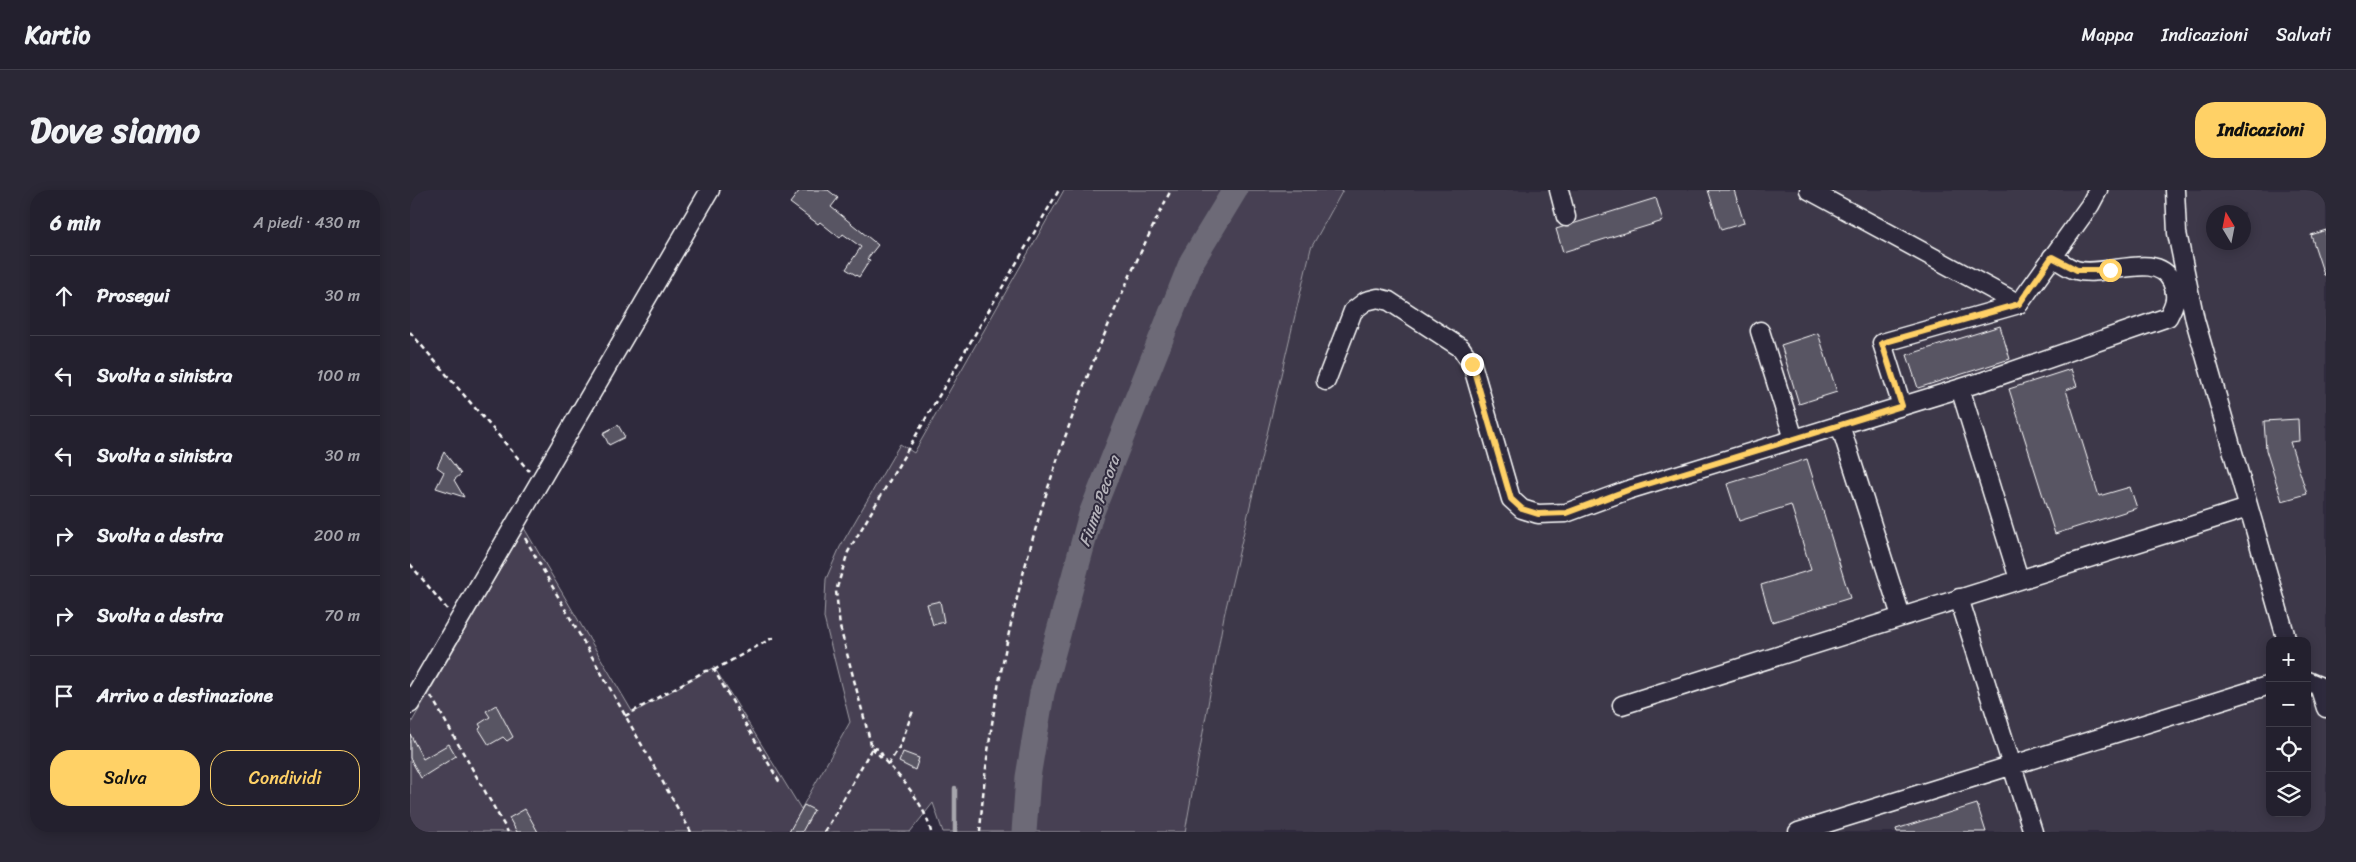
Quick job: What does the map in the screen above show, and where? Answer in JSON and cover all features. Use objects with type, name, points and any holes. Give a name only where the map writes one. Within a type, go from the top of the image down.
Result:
[{"type":"street","points":[[410,704],[710,190]]},
{"type":"street","points":[[1559,190],[1566,217]]},
{"type":"street","points":[[1809,190],[2019,304]]},
{"type":"street","points":[[1902,406],[1882,343],[2019,304],[2098,190]]},
{"type":"street","points":[[2175,190],[2178,232],[2195,320],[2286,637]]},
{"type":"street","points":[[1326,381],[1353,310],[1366,301],[1378,298],[1388,301],[1461,348],[1472,364],[1511,499],[1522,509],[1538,514],[1566,513],[1628,490],[1960,388],[2168,318],[2176,303],[2176,290],[2169,276],[2159,267],[2146,265],[2110,270],[2077,270],[2052,257]]},
{"type":"street","points":[[1760,331],[1794,439]]},
{"type":"street","points":[[1960,388],[2019,579]]},
{"type":"street","points":[[1840,425],[1901,616]]},
{"type":"street","points":[[1622,705],[2248,508]]},
{"type":"street","points":[[1959,598],[2033,832]]},
{"type":"street","points":[[2318,684],[2326,708]]},
{"type":"street","points":[[1798,832],[2266,686]]},
{"type":"path","points":[[931,832],[929,822],[915,797],[872,748],[840,627],[836,591],[848,552],[1059,190]]},
{"type":"path","points":[[980,832],[984,776],[1014,604],[1058,456],[1116,304],[1171,190]]},
{"type":"path","points":[[410,332],[539,482]]},
{"type":"path","points":[[516,522],[691,832]]},
{"type":"path","points":[[410,564],[458,621]]},
{"type":"path","points":[[626,716],[705,671],[714,670],[776,636]]},
{"type":"path","points":[[714,670],[780,782]]},
{"type":"path","points":[[423,682],[508,832]]},
{"type":"path","points":[[888,766],[900,746],[914,708]]},
{"type":"path","points":[[825,832],[872,748]]},
{"type":"shaded area","points":[[1064,190],[1343,190],[1311,248],[1224,616],[1185,832],[943,832],[933,803],[910,832],[410,832],[410,725],[524,528],[633,713],[714,667],[801,809],[850,722],[824,618],[826,579],[840,547],[900,444],[914,453]]},
{"type":"shaded area","points":[[1343,190],[2326,190],[2326,832],[1185,832],[1224,616],[1311,248]]},
{"type":"building","points":[[800,190],[828,190],[838,198],[831,207],[878,245],[867,259],[870,260],[859,277],[846,269],[861,247],[843,234],[840,238],[820,222],[818,224],[790,203]]},
{"type":"building","points":[[1708,190],[1734,190],[1744,223],[1721,230]]},
{"type":"building","points":[[1656,198],[1663,221],[1563,252],[1556,229]]},
{"type":"building","points":[[2326,230],[2326,275],[2324,275],[2311,235]]},
{"type":"building","points":[[2000,326],[2010,359],[1918,388],[1907,355]]},
{"type":"building","points":[[1818,333],[1837,392],[1799,404],[1781,345]]},
{"type":"building","points":[[2071,369],[2077,386],[2066,390],[2099,496],[2130,487],[2137,508],[2055,534],[2009,389]]},
{"type":"building","points":[[2298,419],[2299,441],[2290,442],[2307,494],[2282,501],[2266,450],[2264,421]]},
{"type":"building","points":[[618,425],[625,437],[609,445],[603,433]]},
{"type":"building","points":[[444,452],[461,474],[454,480],[464,497],[436,488],[444,472],[437,467]]},
{"type":"building","points":[[1807,459],[1850,598],[1772,622],[1761,585],[1811,570],[1791,505],[1739,521],[1727,484]]},
{"type":"building","points":[[940,601],[944,622],[933,625],[927,604]]},
{"type":"building","points":[[496,705],[513,737],[507,741],[503,737],[489,745],[479,729],[481,727],[479,724],[490,717],[486,711]]},
{"type":"building","points":[[410,734],[423,759],[449,744],[456,756],[421,778],[410,758]]},
{"type":"building","points":[[903,752],[919,758],[915,770],[899,762]]},
{"type":"building","points":[[1977,804],[1986,832],[1897,832],[1896,829]]},
{"type":"building","points":[[804,805],[814,810],[802,832],[789,832]]},
{"type":"building","points":[[525,809],[538,832],[517,832],[509,818]]},
{"type":"waterway","name":"Fiume Pecora","points":[[1024,832],[1028,777],[1042,693],[1091,514],[1192,261],[1235,190]]},
{"type":"waterway","points":[[955,788],[955,832]]},
{"type":"route","points":[[1472,364],[1511,499],[1522,509],[1538,514],[1566,513],[1628,490],[1902,406],[1882,343],[2019,304],[2052,257],[2077,270],[2110,270]]}]
